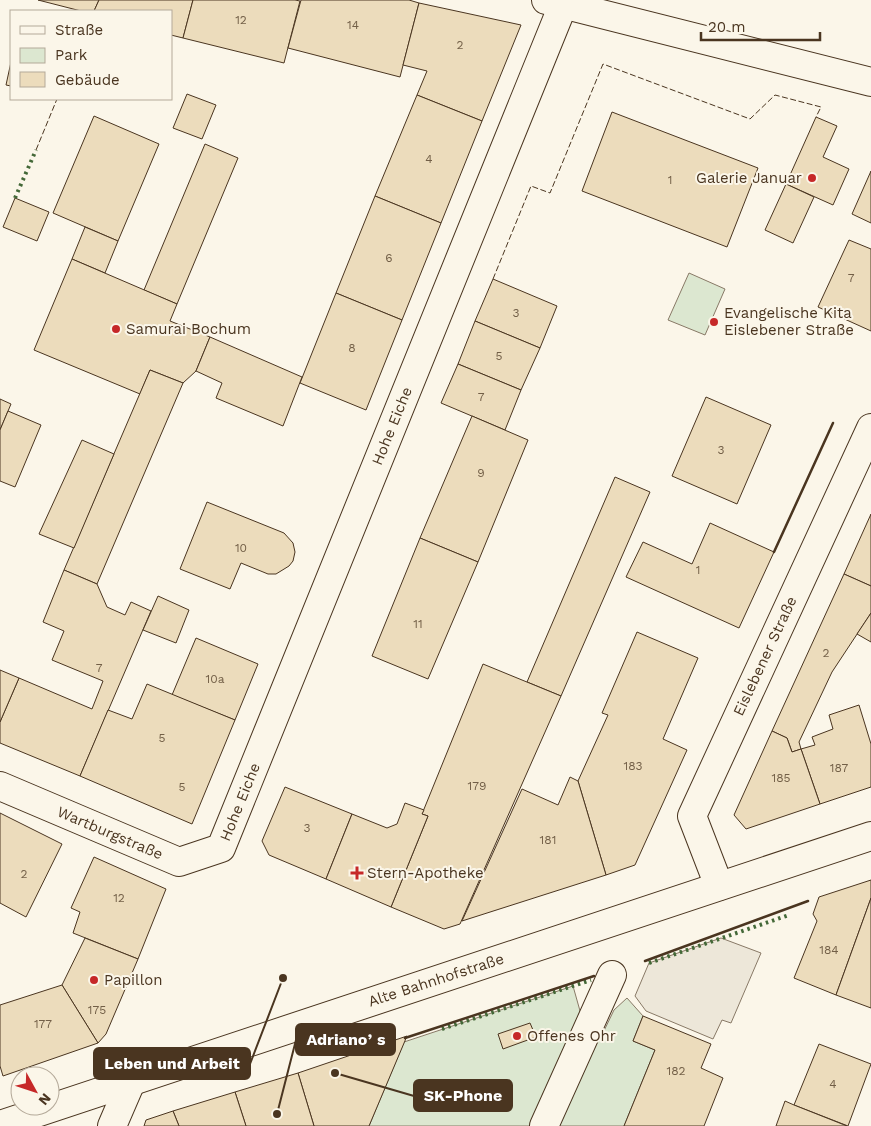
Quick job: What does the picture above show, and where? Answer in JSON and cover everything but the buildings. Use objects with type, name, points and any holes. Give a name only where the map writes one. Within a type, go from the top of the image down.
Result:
[{"type":"street","points":[[554,2],[871,82]]},
{"type":"street","name":"Hohe Eiche","points":[[221,848],[554,2]]},
{"type":"street","name":"Eislebener Straße","points":[[719,886],[692,816],[871,428]]},
{"type":"street","name":"Wartburgstraße","points":[[0,786],[179,862],[221,848]]},
{"type":"street","name":"Alte Bahnhofstraße","points":[[0,1125],[871,836]]},
{"type":"street","points":[[544,1126],[612,975]]},
{"type":"street","points":[[112,1126],[131,1082]]},
{"type":"green space","points":[[689,273],[725,289],[705,335],[668,320]]},
{"type":"green space","points":[[573,986],[582,1018],[533,1126],[369,1126],[404,1042]]},
{"type":"green space","points":[[627,998],[643,1016],[633,1041],[655,1050],[624,1126],[556,1126],[597,1037],[601,1037],[614,1010]]},
{"type":"shaded area","points":[[721,938],[761,953],[731,1023],[722,1020],[713,1039],[646,1011],[635,996],[649,963]]},
{"type":"hedge","points":[[15,198],[36,150]]},
{"type":"hedge","points":[[649,963],[789,915]]},
{"type":"hedge","points":[[442,1029],[591,980]]},
{"type":"fence","points":[[493,279],[531,186],[550,193],[603,64],[750,119],[775,95],[821,107],[816,117]]},
{"type":"fence","points":[[36,150],[57,100]]},
{"type":"wall","points":[[774,552],[833,423]]},
{"type":"wall","points":[[645,961],[808,901]]},
{"type":"wall","points":[[405,1038],[594,976]]},
{"type":"place","name":"Galerie Januar","points":[[812,178]]},
{"type":"place","name":"Evangelische Kita Eislebener Straße","points":[[714,322]]},
{"type":"place","name":"Samurai Bochum","points":[[116,329]]},
{"type":"place","name":"Stern-Apotheke","points":[[357,873]]},
{"type":"place","name":"Leben und Arbeit","points":[[283,978]]},
{"type":"place","name":"Papillon","points":[[94,980]]},
{"type":"place","name":"Offenes Ohr","points":[[517,1036]]},
{"type":"place","name":"SK-Phone","points":[[335,1073]]},
{"type":"place","name":"Adrianoʼs","points":[[277,1114]]}]
